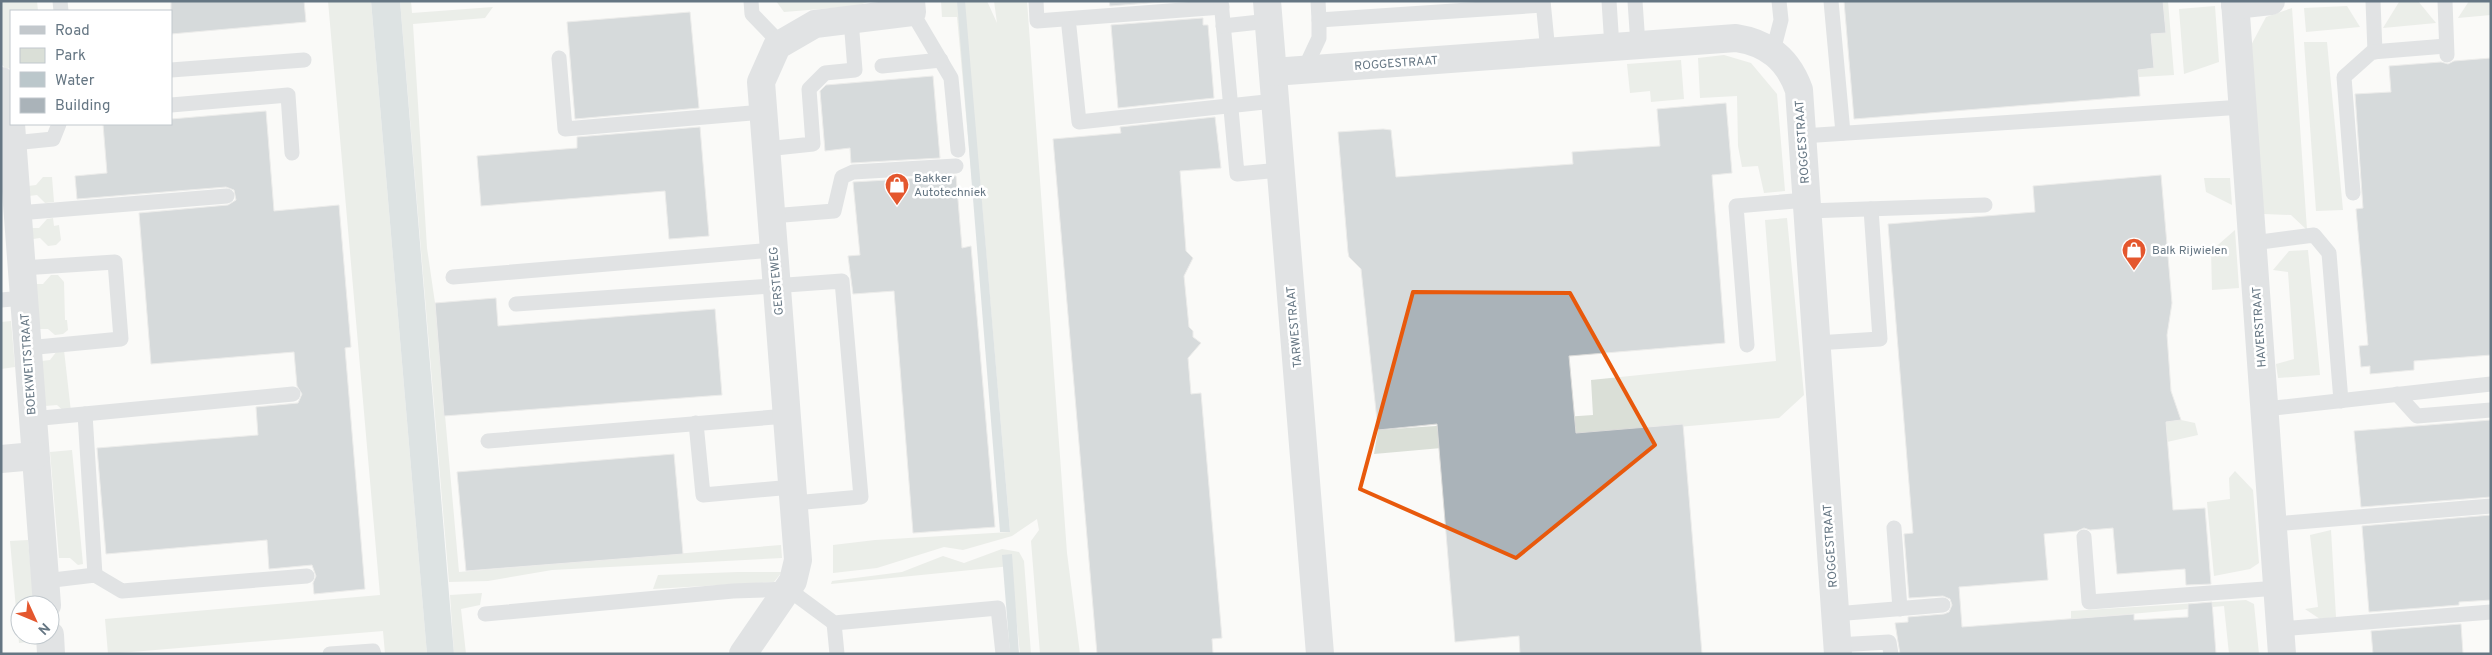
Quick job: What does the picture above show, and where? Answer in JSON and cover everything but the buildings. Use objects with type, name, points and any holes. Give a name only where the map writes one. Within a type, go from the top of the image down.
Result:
[{"type":"street","points":[[2235,3],[2271,1]]},
{"type":"street","name":"HAVERSTRAAT","points":[[2235,3],[2281,641]]},
{"type":"street","name":"GERSTEWEG","points":[[743,654],[788,589],[798,569],[761,82],[777,46],[816,24],[851,20],[912,7]]},
{"type":"street","name":"TARWESTRAAT","points":[[1268,11],[1320,654]]},
{"type":"street","name":"ROGGESTRAAT","points":[[1273,72],[1736,38],[1749,40],[1773,51],[1789,68],[1798,90],[1837,649]]},
{"type":"street","name":"BOEKWEITSTRAAT","points":[[6,85],[9,92],[10,105]]},
{"type":"street","name":"BOEKWEITSTRAAT","points":[[12,130],[8,186],[18,213],[22,268],[12,299],[27,348],[46,593]]},
{"type":"street","points":[[1,459],[35,456]]},
{"type":"lane","points":[[751,1],[752,14],[781,44]]},
{"type":"lane","points":[[1036,1],[1037,21],[1221,4],[1237,174],[1281,170]]},
{"type":"lane","points":[[1304,70],[1319,38],[1318,1]]},
{"type":"lane","points":[[1609,1],[1625,46]]},
{"type":"lane","points":[[1625,46],[1634,1]]},
{"type":"lane","points":[[1773,51],[1781,20],[1779,1]]},
{"type":"lane","points":[[1831,1],[1843,133]]},
{"type":"lane","points":[[2372,1],[2374,52]]},
{"type":"lane","points":[[2353,193],[2344,78],[2374,52],[2447,50],[2445,1]]},
{"type":"lane","points":[[1319,20],[1543,3],[1548,52]]},
{"type":"lane","points":[[912,7],[951,78],[958,150]]},
{"type":"lane","points":[[1223,26],[1268,11]]},
{"type":"lane","points":[[766,149],[813,144],[809,89],[825,73],[855,70],[851,20]]},
{"type":"lane","points":[[1069,27],[1079,122],[1275,100]]},
{"type":"lane","points":[[559,58],[565,129],[763,112]]},
{"type":"lane","points":[[172,70],[304,60]]},
{"type":"lane","points":[[882,66],[941,60]]},
{"type":"lane","points":[[172,105],[288,95],[292,153]]},
{"type":"lane","points":[[1802,136],[2243,107]]},
{"type":"lane","points":[[12,130],[53,139],[59,125]]},
{"type":"lane","points":[[771,216],[834,211],[842,177],[853,172],[956,166]]},
{"type":"lane","points":[[18,213],[227,196]]},
{"type":"lane","points":[[1747,345],[1736,206],[1807,206],[1871,209],[1985,205]]},
{"type":"lane","points":[[1816,343],[1880,338],[1871,209]]},
{"type":"lane","points":[[2253,242],[2314,236],[2329,253],[2341,400]]},
{"type":"lane","points":[[453,277],[774,250]]},
{"type":"lane","points":[[22,268],[115,262],[121,339],[27,348]]},
{"type":"lane","points":[[516,304],[842,281],[861,497],[702,495],[696,423]]},
{"type":"lane","points":[[2265,409],[2491,384]]},
{"type":"lane","points":[[32,419],[293,394]]},
{"type":"lane","points":[[2397,394],[2416,416],[2491,410]]},
{"type":"lane","points":[[85,414],[95,576]]},
{"type":"lane","points":[[488,441],[787,416]]},
{"type":"lane","points":[[2273,524],[2491,506]]},
{"type":"lane","points":[[1894,528],[1900,609]]},
{"type":"lane","points":[[2084,537],[2089,602],[2278,588]]},
{"type":"lane","points":[[46,593],[95,576],[122,591],[307,576]]},
{"type":"lane","points":[[485,614],[734,591],[788,589],[834,622],[998,608],[1002,654]]},
{"type":"lane","points":[[1835,614],[1943,605]]},
{"type":"lane","points":[[2281,641],[2491,612]]},
{"type":"lane","points":[[834,622],[837,654]]},
{"type":"lane","points":[[1837,649],[1889,642],[1890,654]]},
{"type":"lane","points":[[330,654],[374,650],[374,654]]},
{"type":"highlighted area","points":[[1413,292],[1570,293],[1655,445],[1516,558],[1360,489]]},
{"type":"green space","points":[[1,1],[37,1],[38,10],[10,10],[10,68],[6,70],[1,63]]},
{"type":"green space","points":[[328,1],[371,1],[427,654],[385,654],[383,631],[108,654],[105,619],[380,595]]},
{"type":"green space","points":[[400,1],[411,1],[412,13],[493,7],[485,18],[413,24],[427,248],[435,303],[459,572],[781,545],[782,558],[552,570],[488,581],[449,582]]},
{"type":"green space","points":[[776,1],[870,1],[857,6],[784,12]]},
{"type":"green space","points":[[941,1],[987,1],[997,23],[994,1],[1027,1],[1067,553],[1080,654],[1040,654],[1031,541],[1039,530],[1037,519],[1012,536],[963,550],[944,547],[877,568],[833,573],[833,545],[875,540],[1010,532],[980,181],[972,181],[957,17],[942,17]]},
{"type":"green space","points":[[2163,1],[2168,1],[2174,75],[2139,77],[2138,70],[2154,68],[2151,34],[2166,33]]},
{"type":"green space","points":[[2418,1],[2436,23],[2383,28],[2399,2]]},
{"type":"green space","points":[[2469,1],[2491,1],[2491,15],[2458,18]]},
{"type":"green space","points":[[2215,6],[2219,62],[2184,74],[2179,9]]},
{"type":"green space","points":[[2347,6],[2360,27],[2306,32],[2304,8]]},
{"type":"green space","points":[[2292,8],[2307,230],[2291,215],[2264,214],[2249,49],[2266,17]]},
{"type":"green space","points":[[2304,42],[2327,42],[2343,210],[2316,211]]},
{"type":"green space","points":[[1724,55],[1751,63],[1777,94],[1785,191],[1764,193],[1758,166],[1742,167],[1738,146],[1737,96],[1700,98],[1698,58]]},
{"type":"green space","points":[[1681,60],[1684,99],[1651,102],[1650,91],[1630,93],[1627,64]]},
{"type":"green space","points":[[43,177],[52,177],[54,202],[45,203],[37,195],[29,196],[28,186],[36,185]]},
{"type":"green space","points":[[2204,178],[2230,178],[2232,205],[2206,192]]},
{"type":"green space","points":[[53,218],[54,226],[59,225],[61,240],[56,245],[48,246],[40,238],[33,239],[32,228],[39,228],[47,219]]},
{"type":"green space","points":[[1787,218],[1804,395],[1779,418],[1374,454],[1378,430],[1593,415],[1591,380],[1776,361],[1765,220]]},
{"type":"green space","points":[[2235,230],[2239,288],[2212,290],[2211,251]]},
{"type":"green space","points":[[2308,250],[2320,375],[2278,378],[2276,364],[2294,359],[2288,272],[2273,270],[2289,251]]},
{"type":"green space","points":[[51,275],[58,275],[64,282],[65,320],[67,320],[68,330],[63,334],[55,335],[48,329],[39,329],[36,284],[43,284]]},
{"type":"green space","points":[[11,321],[15,367],[1,369],[1,322]]},
{"type":"green space","points":[[64,350],[71,412],[66,413],[57,405],[45,406],[42,361],[50,360],[57,351]]},
{"type":"green space","points":[[2181,420],[2195,423],[2198,435],[2167,442],[2123,425]]},
{"type":"green space","points":[[72,450],[83,564],[78,565],[70,558],[59,558],[50,452]]},
{"type":"green space","points":[[2235,471],[2253,490],[2259,563],[2250,569],[2214,576],[2207,502],[2230,499],[2229,478]]},
{"type":"green space","points":[[2331,530],[2336,617],[2320,619],[2305,609],[2318,607],[2310,535]]},
{"type":"green space","points":[[28,540],[33,595],[15,595],[10,541]]},
{"type":"green space","points":[[1002,549],[1019,552],[1024,561],[1031,654],[1020,654],[1011,566],[831,584],[832,581],[902,572],[943,556],[964,563]]},
{"type":"green space","points":[[782,572],[774,582],[653,589],[658,575]]},
{"type":"green space","points":[[482,593],[480,605],[461,609],[466,654],[454,654],[450,595]]},
{"type":"green space","points":[[2246,600],[2254,604],[2259,654],[2229,654],[2224,606],[2071,619],[2071,611]]},
{"type":"water","points":[[371,1],[400,1],[454,654],[427,654]]},
{"type":"water","points":[[957,1],[965,1],[1010,532],[1000,532]]},
{"type":"water","points":[[1012,554],[1019,654],[1010,654],[1002,555]]},
{"type":"place","name":"Bakker Autotechniek","points":[[897,206]]},
{"type":"place","name":"Balk Rijwielen","points":[[2134,271]]}]
